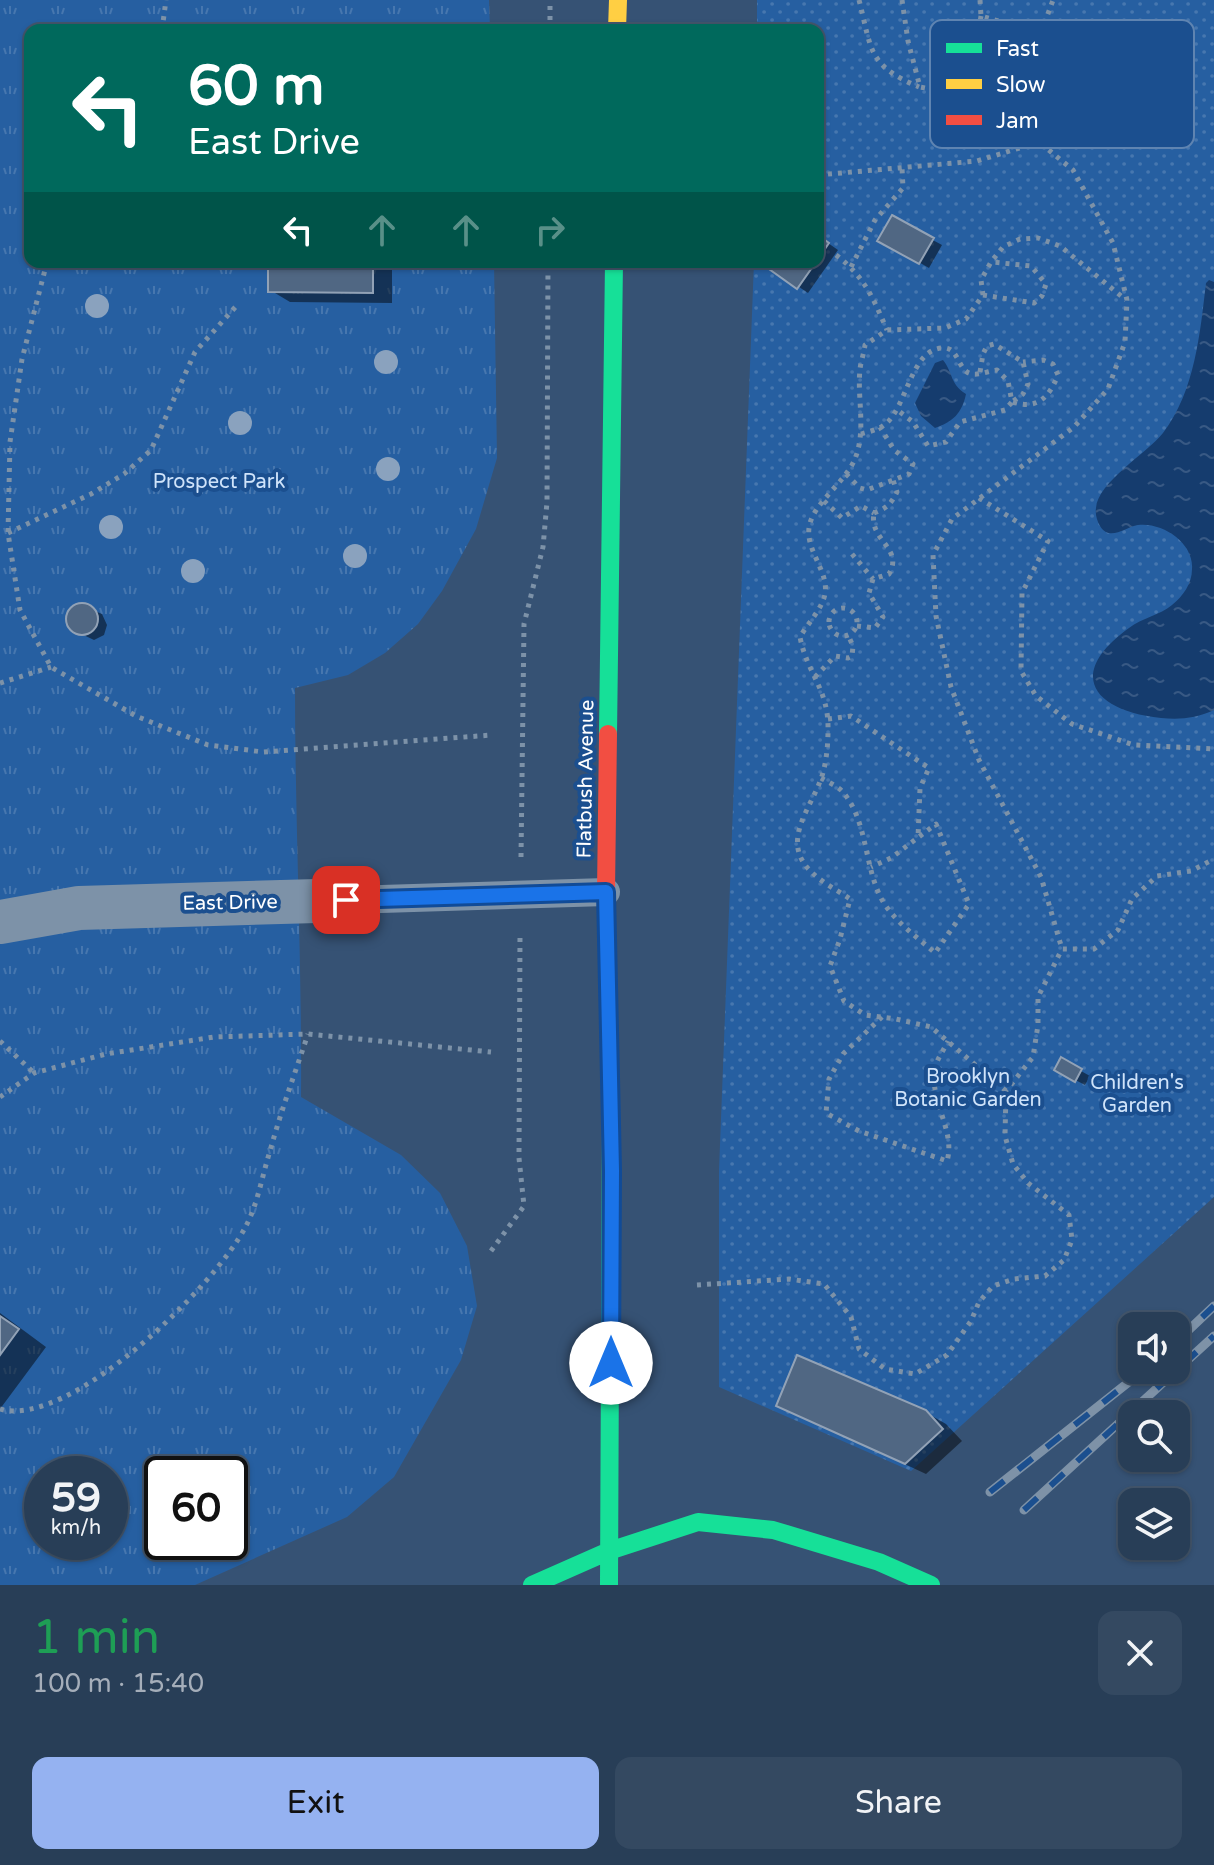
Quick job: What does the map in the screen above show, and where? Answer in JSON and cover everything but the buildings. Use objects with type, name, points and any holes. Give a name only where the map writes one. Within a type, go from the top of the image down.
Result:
[{"type":"main road","points":[[617,24],[618,0]]},
{"type":"main road","name":"Flatbush Avenue","points":[[609,1585],[612,1171],[606,892],[614,268]]},
{"type":"main road","points":[[532,1585],[609,1551],[698,1522],[788,1534],[879,1562],[931,1585]]},
{"type":"street","name":"East Drive","points":[[0,922],[79,908],[317,901]]},
{"type":"lane","name":"East Drive","points":[[317,901],[606,892]]},
{"type":"path","points":[[163,24],[166,0]]},
{"type":"path","points":[[550,0],[550,24]]},
{"type":"path","points":[[859,0],[875,59],[896,77],[930,89]]},
{"type":"path","points":[[902,0],[908,41],[920,87]]},
{"type":"path","points":[[980,0],[980,20]]},
{"type":"path","points":[[1046,20],[1053,0]]},
{"type":"path","points":[[981,16],[995,20]]},
{"type":"path","points":[[824,174],[977,161],[1019,148]]},
{"type":"path","points":[[697,1285],[789,1279],[824,1284],[851,1317],[859,1349],[885,1369],[915,1374],[947,1355],[971,1321],[979,1302],[993,1286],[1014,1279],[1045,1276],[1064,1260],[1072,1240],[1069,1215],[1028,1183],[1013,1164],[1005,1136],[1006,1091],[1033,1057],[1038,997],[1062,949],[1041,877],[979,760],[951,687],[936,616],[933,555],[952,519],[1074,427],[1108,389],[1125,342],[1127,300],[1113,243],[1073,170],[1046,148]]},
{"type":"path","points":[[851,267],[875,220],[903,188],[902,168]]},
{"type":"path","points":[[1006,1091],[931,1027],[865,1015],[844,1001],[830,966],[850,899],[820,878],[801,859],[797,837],[826,759],[828,719],[827,705],[804,659],[800,637],[820,608],[826,592],[810,543],[809,526],[856,457],[861,434],[860,370],[865,345],[887,330],[945,328],[966,319],[983,295],[981,280],[991,262],[1003,247],[1020,239],[1038,238],[1060,246],[1127,300]]},
{"type":"path","points":[[836,255],[868,287],[887,330]]},
{"type":"path","points":[[983,295],[1034,303],[1042,296],[1046,284],[1031,266],[991,262]]},
{"type":"path","points":[[45,268],[22,359],[10,442],[8,533],[20,610],[51,667],[136,716],[208,745],[263,752],[492,735]]},
{"type":"path","points":[[491,1251],[524,1206],[519,1158],[524,624],[543,547],[547,502],[548,268]]},
{"type":"path","points":[[8,533],[91,494],[124,474],[151,450],[195,352],[239,303]]},
{"type":"path","points":[[980,372],[983,354],[987,346],[994,344],[1023,362],[1043,360],[1053,364],[1058,375],[1052,389],[1037,403],[1027,406],[1012,402]]},
{"type":"path","points":[[861,434],[884,425],[896,409],[920,361],[931,350],[944,347],[954,351],[967,372],[974,375],[997,370],[1008,381],[1012,402]]},
{"type":"path","points":[[896,409],[913,422],[928,446],[946,442],[960,422],[1005,410],[1023,394],[1028,384],[1023,362]]},
{"type":"path","points":[[846,474],[860,488],[867,490],[909,474],[913,464],[894,450],[880,427]]},
{"type":"path","points":[[824,501],[842,518],[861,506],[874,513],[887,508],[893,501],[897,492],[893,480]]},
{"type":"path","points":[[979,498],[1048,541],[1022,593],[1021,671],[1036,696],[1072,724],[1134,745],[1214,749]]},
{"type":"path","points":[[873,579],[889,574],[894,560],[891,551],[875,533],[872,525],[874,513]]},
{"type":"path","points":[[852,554],[873,579]]},
{"type":"path","points":[[857,626],[875,628],[883,617],[869,593],[873,579]]},
{"type":"path","points":[[820,608],[831,615]]},
{"type":"path","points":[[836,609],[851,610],[856,616],[857,626],[848,635],[839,636],[831,631],[828,622],[836,609]]},
{"type":"path","points":[[815,677],[835,656],[852,656],[853,646],[848,635]]},
{"type":"path","points":[[0,683],[51,667]]},
{"type":"path","points":[[828,719],[851,716],[929,768],[920,788],[918,838]]},
{"type":"path","points":[[821,778],[841,790],[855,814],[879,895],[890,913],[935,953],[969,904],[936,824],[891,858],[871,867]]},
{"type":"path","points":[[1062,949],[1094,949],[1118,930],[1132,899],[1157,876],[1191,871],[1214,859]]},
{"type":"path","points":[[882,1017],[843,1054],[829,1079],[826,1113],[859,1131],[947,1161],[951,1150],[933,1090],[935,1067],[948,1041]]},
{"type":"path","points":[[0,1097],[34,1073],[106,1054],[214,1037],[308,1034],[491,1052]]},
{"type":"path","points":[[0,1409],[12,1413],[71,1395],[141,1344],[187,1302],[225,1259],[245,1228],[256,1201],[308,1034]]},
{"type":"path","points":[[0,1041],[34,1073]]},
{"type":"green space","name":"Prospect Park","points":[[0,0],[489,0],[490,24],[24,24],[24,268],[494,268],[497,458],[476,529],[442,591],[418,624],[385,653],[348,675],[295,688],[301,1097],[401,1155],[440,1193],[467,1246],[477,1306],[461,1360],[394,1477],[347,1517],[195,1585],[0,1585]]},
{"type":"green space","name":"Brooklyn Botanic Garden","points":[[757,0],[1214,0],[1214,1197],[911,1471],[719,1387],[719,1171],[754,268],[824,268],[824,24],[757,24]]},
{"type":"water","points":[[1209,280],[1214,282],[1214,710],[1188,718],[1161,718],[1137,714],[1104,699],[1096,688],[1093,675],[1097,660],[1109,645],[1134,625],[1180,598],[1190,580],[1191,560],[1188,551],[1175,536],[1157,527],[1138,525],[1113,533],[1104,531],[1097,520],[1096,508],[1105,488],[1163,433],[1174,417],[1194,361],[1206,283]]},
{"type":"water","points":[[943,360],[954,382],[966,394],[956,416],[935,428],[921,416],[915,403],[935,363]]},
{"type":"railway","points":[[1190,1329],[1214,1306]]},
{"type":"railway","points":[[1024,1510],[1214,1336]]},
{"type":"railway","points":[[990,1492],[1126,1384]]},
{"type":"traffic: fast","points":[[608,734],[614,268]]},
{"type":"traffic: fast","points":[[609,1585],[611,1119]]},
{"type":"traffic: fast","points":[[532,1585],[609,1551],[698,1522],[773,1530],[879,1562],[931,1585]]},
{"type":"traffic: slow","points":[[617,24],[618,0]]},
{"type":"traffic: jam","points":[[608,734],[606,892],[611,1119]]},
{"type":"route","points":[[346,900],[606,892],[612,1171],[611,1363]]},
{"type":"park label","name":"Children's Garden","points":[[1137,1094]]}]
